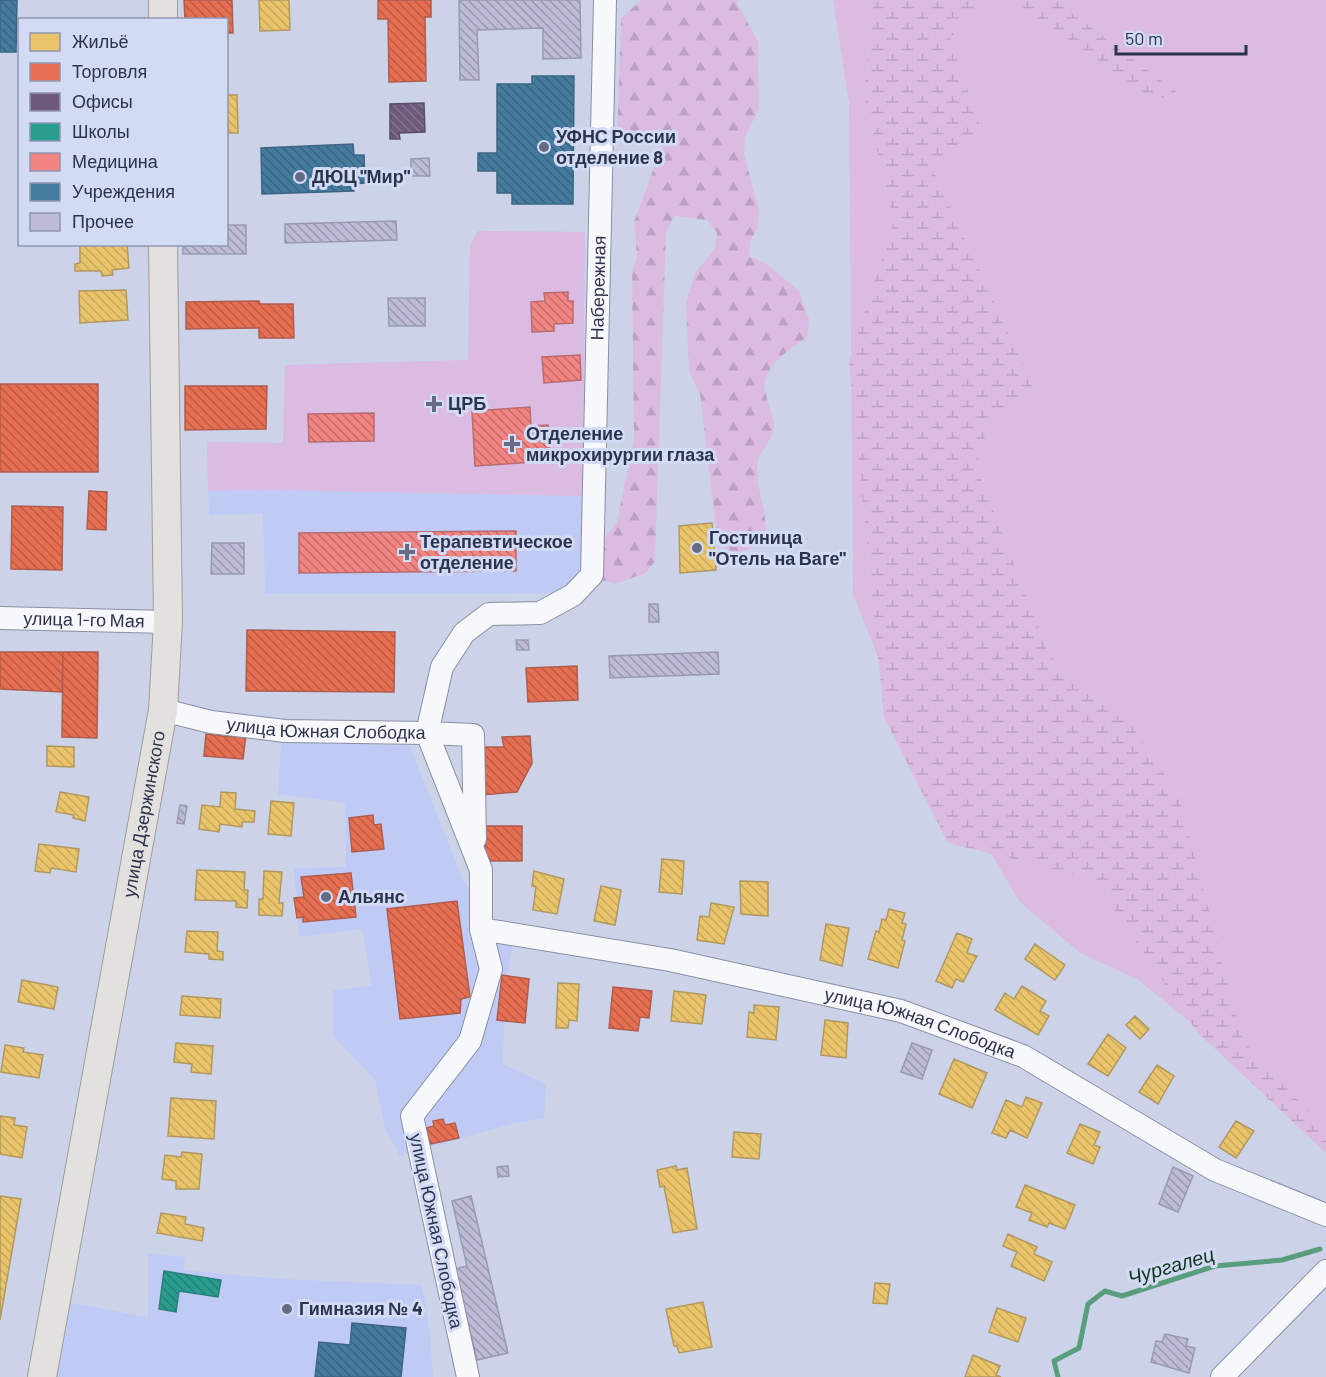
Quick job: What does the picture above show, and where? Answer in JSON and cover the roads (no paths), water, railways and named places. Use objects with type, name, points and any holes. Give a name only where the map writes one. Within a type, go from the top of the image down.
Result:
[{"type":"main road","points":[[163,0],[163,18]]},
{"type":"main road","name":"улица Дзержинского","points":[[42,1377],[163,710],[168,622],[163,246]]},
{"type":"street","name":"Набережная","points":[[427,733],[442,667],[464,633],[489,614],[540,613],[573,595],[592,575],[605,0]]},
{"type":"street","name":"улица 1-го Мая","points":[[0,618],[168,622]]},
{"type":"street","name":"улица Южная Слободка","points":[[163,710],[211,722],[285,732],[427,733],[481,870],[481,929],[491,969],[470,1041],[411,1116],[468,1377]]},
{"type":"street","points":[[427,733],[473,735],[476,854]]},
{"type":"street","name":"улица Южная Слободка","points":[[481,929],[670,960],[901,1011],[1023,1056],[1215,1170],[1326,1215]]},
{"type":"street","points":[[1222,1377],[1326,1271]]},
{"type":"waterway","name":"Чургалец","points":[[1058,1377],[1054,1361],[1079,1348],[1088,1304],[1105,1291],[1122,1296],[1215,1266],[1282,1260],[1320,1249]]},
{"type":"place","name":"УФНС России отделение 8","points":[[544,147]]},
{"type":"place","name":"ДЮЦ \"Мир\"","points":[[300,177]]},
{"type":"place","name":"ЦРБ","points":[[434,404]]},
{"type":"place","name":"Отделение микрохирургии глаза","points":[[512,444]]},
{"type":"place","name":"Гостиница \"Отель на Ваге\"","points":[[697,548]]},
{"type":"place","name":"Терапевтическое отделение","points":[[407,552]]},
{"type":"place","name":"Альянс","points":[[326,897]]},
{"type":"place","name":"Гимназия № 4","points":[[287,1309]]}]
